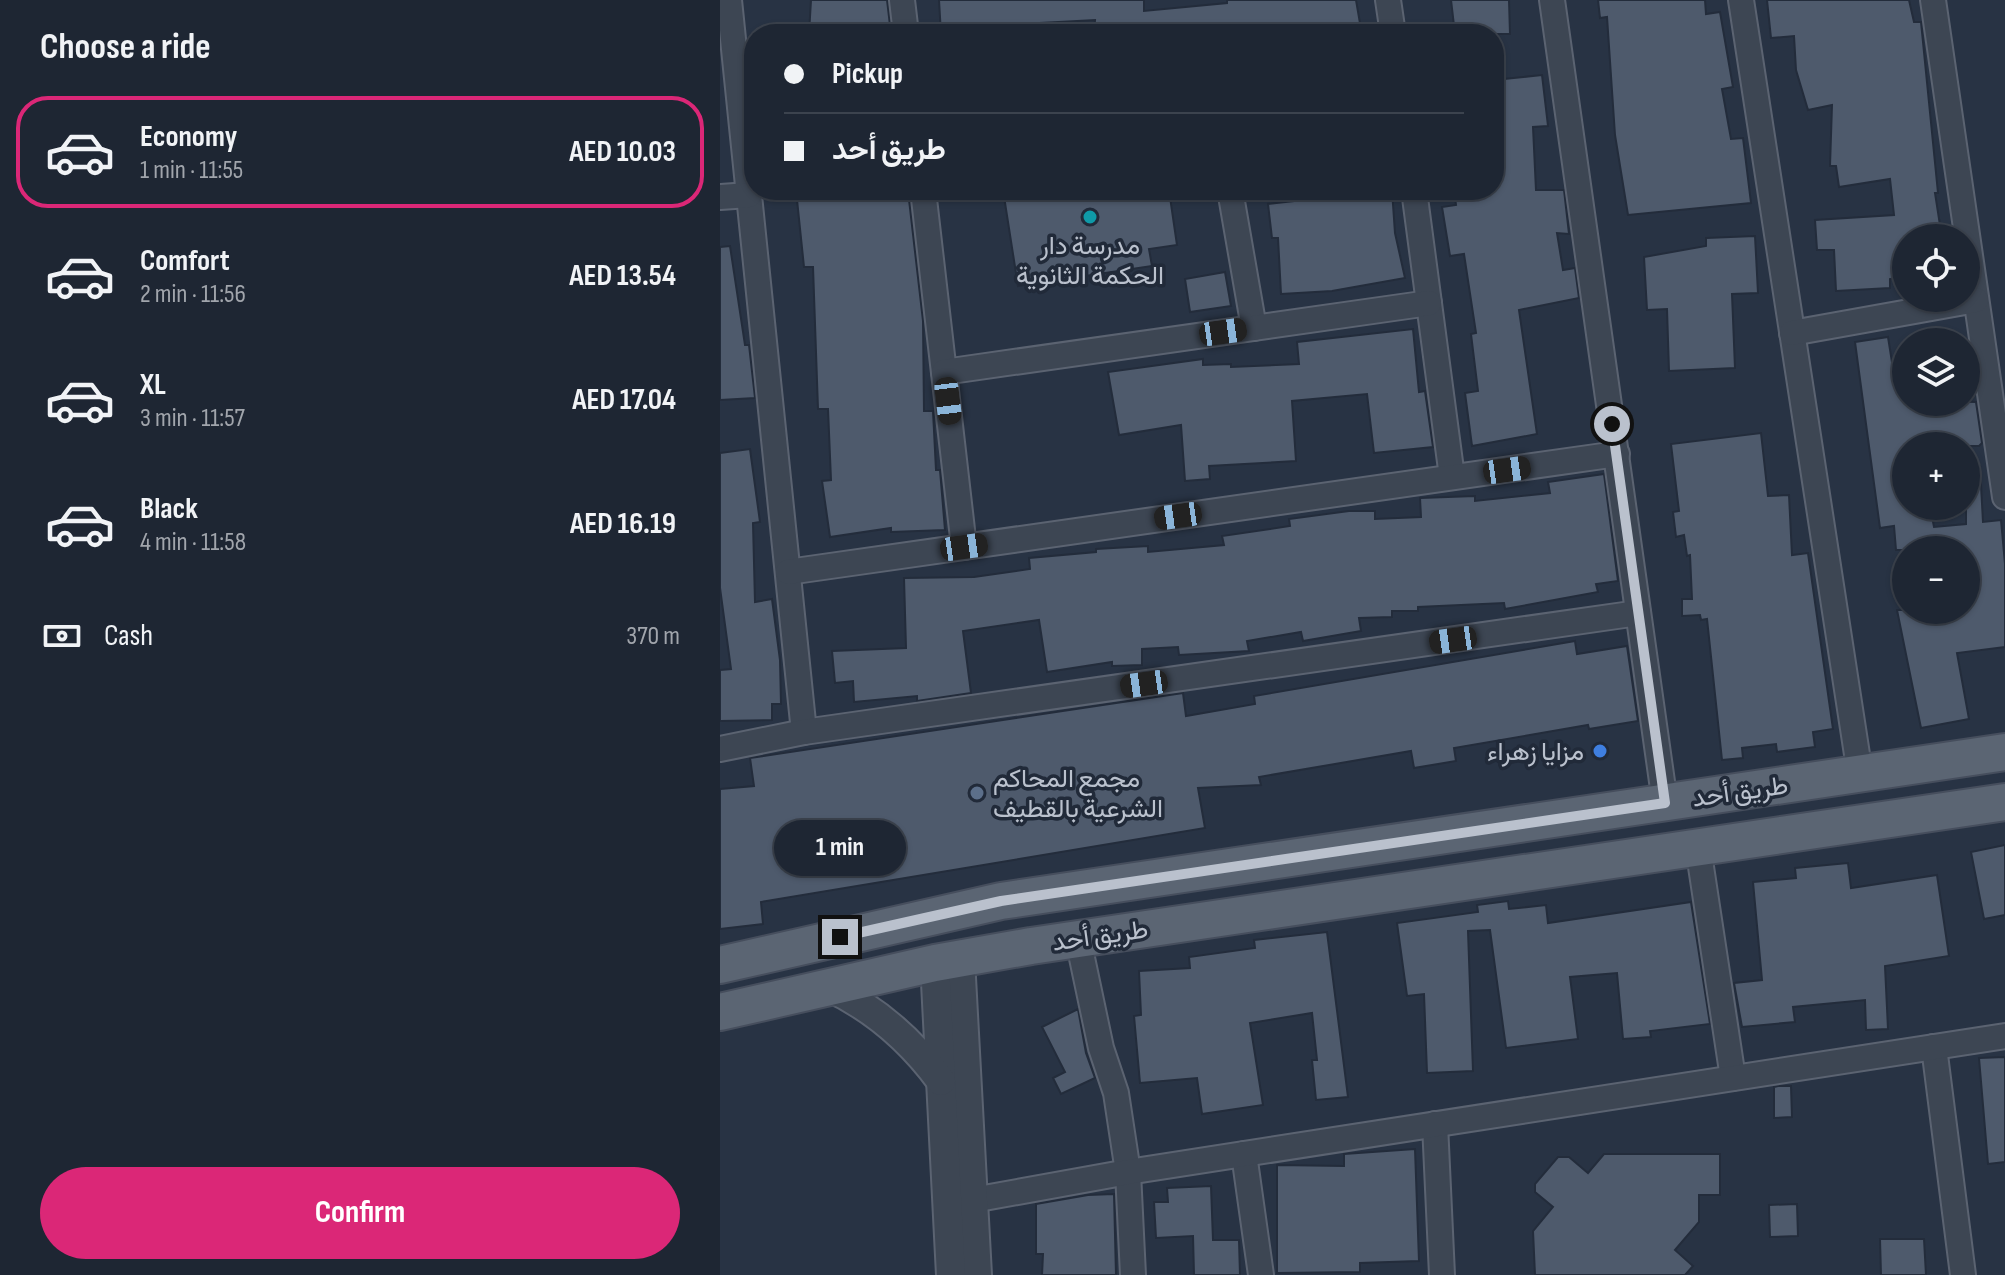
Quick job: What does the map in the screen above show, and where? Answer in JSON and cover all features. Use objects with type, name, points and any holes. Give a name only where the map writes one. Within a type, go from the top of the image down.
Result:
[{"type":"main road","name":"طريق أحد","points":[[720,965],[1001,901],[2005,752]]},
{"type":"main road","name":"طريق أحد","points":[[720,1012],[947,961],[1078,939],[2005,802]]},
{"type":"street","points":[[729,0],[744,146]]},
{"type":"street","points":[[902,0],[905,24]]},
{"type":"street","points":[[1388,0],[1392,24]]},
{"type":"street","points":[[1552,0],[1665,803]]},
{"type":"street","points":[[1741,0],[1860,774]]},
{"type":"street","points":[[1933,0],[1965,224]]},
{"type":"street","points":[[720,197],[744,195]]},
{"type":"street","points":[[750,200],[804,732]]},
{"type":"street","points":[[924,200],[964,547]]},
{"type":"street","points":[[1232,200],[1254,328]]},
{"type":"street","points":[[1415,200],[1452,477]]},
{"type":"street","points":[[944,372],[1429,303]]},
{"type":"street","points":[[1792,333],[1909,312]]},
{"type":"street","points":[[1979,312],[1997,386],[2005,497]]},
{"type":"street","points":[[788,572],[1617,454]]},
{"type":"street","points":[[720,749],[804,732],[1638,613]]},
{"type":"street","points":[[1698,847],[1733,1078]]},
{"type":"street","points":[[1078,939],[1101,1048],[1116,1093],[1128,1172],[1133,1275]]},
{"type":"street","points":[[947,961],[941,1081],[951,1275]]},
{"type":"street","points":[[947,961],[973,1200],[977,1275]]},
{"type":"street","points":[[827,986],[852,997],[892,1027],[918,1051],[941,1081]]},
{"type":"street","points":[[973,1200],[1128,1172],[2005,1036]]},
{"type":"street","points":[[1934,1047],[1963,1275]]},
{"type":"street","points":[[1435,1124],[1442,1275]]},
{"type":"street","points":[[1244,1154],[1261,1275]]},
{"type":"building","points":[[811,0],[887,0],[890,24],[810,24]]},
{"type":"building","points":[[939,0],[1144,0],[1144,11],[1227,3],[1227,0],[1356,0],[1360,24],[1095,24],[1095,20],[940,24]]},
{"type":"building","points":[[1451,0],[1509,0],[1510,34],[1504,34],[1504,24],[1454,24]]},
{"type":"building","points":[[1598,0],[1705,0],[1706,14],[1720,12],[1733,87],[1722,89],[1731,139],[1743,138],[1751,203],[1628,215],[1615,135],[1607,17],[1600,18]]},
{"type":"building","points":[[1767,0],[1909,0],[1914,22],[1921,22],[1940,224],[1892,224],[1890,288],[1836,291],[1834,250],[1817,250],[1815,220],[1894,215],[1890,179],[1839,187],[1836,166],[1830,166],[1832,105],[1808,110],[1796,70],[1794,36],[1771,38]]},
{"type":"building","points":[[1542,75],[1548,126],[1533,127],[1536,190],[1564,190],[1569,234],[1557,233],[1563,270],[1575,268],[1579,298],[1519,310],[1537,434],[1472,446],[1465,393],[1478,391],[1471,334],[1476,333],[1464,254],[1450,256],[1442,207],[1456,205],[1455,200],[1504,200],[1504,79]]},
{"type":"building","points":[[797,200],[909,200],[923,321],[924,411],[933,411],[936,470],[940,470],[945,530],[891,532],[891,528],[830,537],[822,481],[831,480],[828,409],[818,409],[813,267],[804,267]]},
{"type":"building","name":"مدرسة دار الحكمة الثانوية","points":[[1005,200],[1170,200],[1177,245],[1149,249],[1152,266],[1018,286]]},
{"type":"building","points":[[1303,200],[1393,200],[1395,233],[1405,278],[1332,291],[1281,294],[1278,238],[1272,238],[1268,204]]},
{"type":"building","points":[[1755,236],[1758,293],[1732,294],[1735,368],[1669,371],[1667,309],[1647,310],[1644,257],[1706,246],[1706,238]]},
{"type":"building","points":[[730,246],[745,345],[749,345],[755,398],[720,400],[720,247]]},
{"type":"building","points":[[1225,272],[1231,306],[1190,312],[1185,279]]},
{"type":"building","points":[[1413,329],[1419,392],[1425,391],[1433,447],[1374,453],[1367,394],[1292,401],[1296,461],[1209,466],[1210,479],[1185,481],[1181,425],[1119,435],[1108,372],[1203,359],[1203,365],[1231,364],[1231,367],[1299,364],[1297,342]]},
{"type":"building","points":[[1888,337],[1892,362],[1892,416],[1978,416],[1982,443],[1980,445],[1980,432],[1892,432],[1892,520],[1933,520],[1934,527],[1980,520],[1980,466],[1983,522],[2001,520],[2005,564],[2005,647],[1957,653],[1969,719],[1921,728],[1900,624],[1980,624],[1980,536],[1895,536],[1894,526],[1880,528],[1855,342]]},
{"type":"building","points":[[1761,433],[1768,496],[1789,495],[1792,555],[1808,553],[1833,729],[1813,732],[1815,747],[1777,752],[1776,744],[1742,748],[1743,758],[1722,760],[1707,619],[1701,620],[1700,615],[1682,616],[1682,599],[1692,599],[1690,555],[1687,556],[1684,535],[1676,537],[1673,512],[1679,511],[1671,444]]},
{"type":"building","points":[[750,449],[760,522],[753,523],[755,602],[772,599],[780,660],[781,704],[772,704],[772,720],[720,721],[720,670],[731,669],[720,588],[720,453]]},
{"type":"building","points":[[1604,474],[1618,581],[1596,584],[1598,592],[1505,609],[1504,603],[1418,607],[1418,611],[1392,611],[1392,617],[1359,618],[1361,631],[1303,641],[1301,632],[1247,641],[1249,651],[1179,655],[1178,647],[1142,649],[1142,665],[1112,666],[1112,662],[1047,672],[1039,620],[963,631],[971,693],[917,701],[917,696],[854,702],[853,681],[835,683],[832,651],[906,648],[904,578],[974,577],[1030,569],[1029,558],[1096,552],[1096,549],[1148,546],[1148,552],[1224,545],[1222,536],[1290,526],[1289,519],[1349,511],[1375,511],[1375,519],[1421,517],[1420,498],[1475,496],[1475,501],[1550,493],[1548,482]]},
{"type":"building","points":[[1575,641],[1577,654],[1627,646],[1638,721],[1589,729],[1588,725],[1454,748],[1456,761],[1414,768],[1411,751],[1259,777],[1261,785],[1198,788],[1205,828],[761,902],[763,924],[720,929],[720,789],[754,786],[750,758],[1183,693],[1186,716],[1255,704],[1254,696]]},
{"type":"building","points":[[2005,845],[2005,915],[1984,919],[1971,852]]},
{"type":"building","points":[[1848,863],[1851,888],[1937,875],[1949,956],[1885,966],[1888,1029],[1866,1030],[1865,1000],[1793,1007],[1795,1022],[1742,1027],[1734,983],[1762,980],[1753,882],[1796,878],[1795,868]]},
{"type":"building","points":[[1508,901],[1509,909],[1546,905],[1548,923],[1691,902],[1710,1024],[1650,1031],[1651,1037],[1623,1039],[1617,973],[1570,977],[1578,1039],[1506,1048],[1490,930],[1468,931],[1473,1071],[1427,1073],[1424,994],[1407,996],[1397,923],[1478,912],[1477,905]]},
{"type":"building","points":[[1327,932],[1348,1097],[1316,1100],[1312,1060],[1317,1060],[1312,1013],[1250,1023],[1263,1105],[1202,1114],[1197,1078],[1140,1083],[1134,1016],[1141,1015],[1139,971],[1190,968],[1189,957],[1255,948],[1254,940]]},
{"type":"building","points":[[1078,1009],[1086,1053],[1095,1078],[1061,1094],[1053,1078],[1065,1072],[1042,1027]]},
{"type":"building","points":[[2005,1057],[2005,1162],[1988,1164],[1979,1058]]},
{"type":"building","points":[[1791,1086],[1792,1117],[1774,1118],[1774,1087]]},
{"type":"building","points":[[1415,1149],[1419,1261],[1360,1263],[1360,1272],[1277,1273],[1277,1165],[1344,1166],[1344,1154]]},
{"type":"building","points":[[1604,1154],[1720,1154],[1720,1195],[1699,1195],[1699,1222],[1675,1250],[1693,1266],[1685,1275],[1535,1275],[1533,1231],[1553,1207],[1535,1192],[1535,1184],[1558,1157],[1569,1157],[1588,1173]]},
{"type":"building","points":[[1211,1186],[1213,1240],[1239,1240],[1240,1275],[1194,1275],[1193,1236],[1156,1238],[1154,1202],[1168,1202],[1167,1188]]},
{"type":"building","points":[[1114,1194],[1116,1275],[1042,1275],[1043,1254],[1036,1254],[1036,1204]]},
{"type":"building","points":[[1797,1204],[1798,1236],[1770,1237],[1769,1205]]},
{"type":"building","points":[[1880,1239],[1924,1239],[1926,1275],[1881,1275]]},
{"type":"place","name":"مدرسة دار الحكمة الثانوية","points":[[1090,217]]},
{"type":"place","name":"مزايا زهراء","points":[[1600,751]]},
{"type":"place","name":"مجمع المحاكم الشرعية بالقطيف","points":[[977,793]]},
{"type":"route","points":[[840,937],[1001,901],[1665,803],[1612,424]]}]
